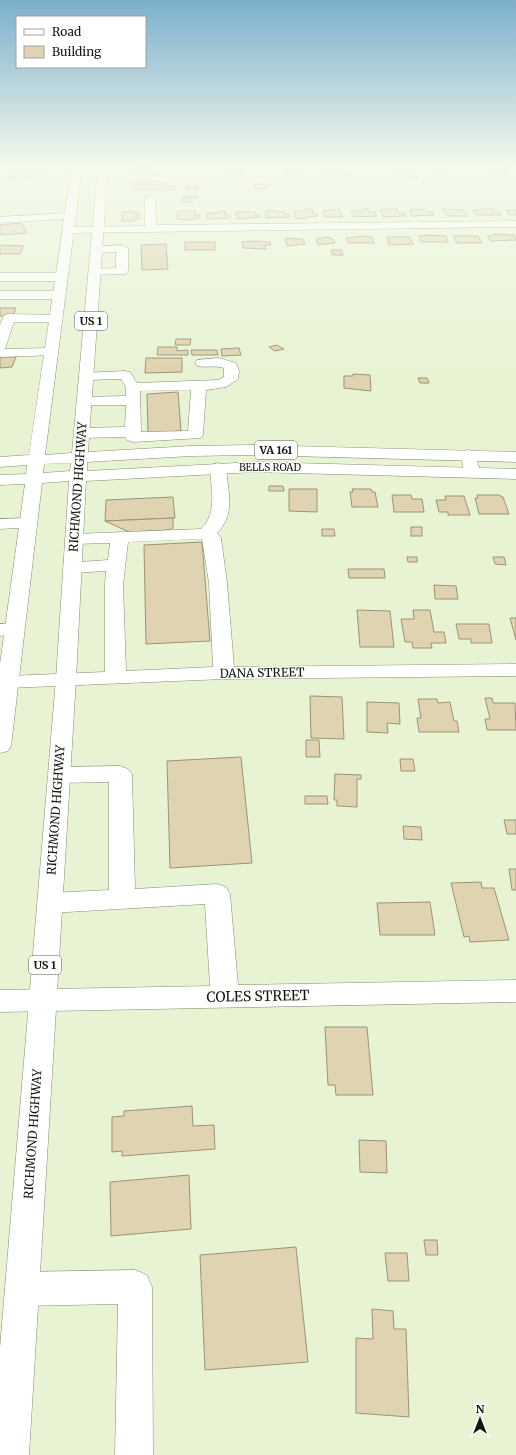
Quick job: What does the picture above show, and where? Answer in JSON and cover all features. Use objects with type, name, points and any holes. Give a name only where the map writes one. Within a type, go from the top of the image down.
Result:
[{"type":"main road","points":[[0,745],[8,682],[7,630],[28,523],[68,234]]},
{"type":"main road","name":"RICHMOND HIGHWAY","points":[[10,1455],[66,680],[81,434],[98,234]]},
{"type":"main road","points":[[96,249],[122,248],[124,245],[154,237],[155,234]]},
{"type":"main road","points":[[94,272],[122,271],[122,248]]},
{"type":"main road","points":[[0,277],[62,277]]},
{"type":"main road","points":[[0,295],[59,295]]},
{"type":"main road","points":[[0,346],[9,318],[56,318]]},
{"type":"main road","points":[[0,353],[51,352]]},
{"type":"main road","points":[[84,401],[133,393],[221,384],[231,379],[232,371],[230,366],[219,362],[202,363]]},
{"type":"main road","points":[[86,376],[125,375],[133,393],[132,437],[196,435]]},
{"type":"main road","points":[[196,451],[199,386]]},
{"type":"main road","points":[[81,434],[132,432]]},
{"type":"main road","name":"BELLS ROAD","points":[[0,480],[35,469],[79,466],[196,451],[290,450],[516,457]]},
{"type":"main road","points":[[469,455],[472,472]]},
{"type":"main road","name":"BELLS ROAD","points":[[0,462],[35,469]]},
{"type":"main road","name":"BELLS ROAD","points":[[79,466],[321,468],[516,474]]},
{"type":"main road","points":[[206,534],[217,523],[221,512],[218,468]]},
{"type":"main road","points":[[0,524],[28,523]]},
{"type":"main road","points":[[74,539],[206,534],[212,538],[218,583],[224,673]]},
{"type":"main road","points":[[116,678],[114,592],[120,537]]},
{"type":"main road","points":[[72,567],[116,565]]},
{"type":"main road","name":"DANA STREET","points":[[8,682],[224,673],[516,670]]},
{"type":"main road","points":[[59,775],[120,774],[122,899]]},
{"type":"main road","points":[[50,903],[217,894],[225,997]]},
{"type":"main road","name":"COLES STREET","points":[[0,1001],[516,991]]},
{"type":"main road","points":[[22,1290],[135,1287],[134,1455]]},
{"type":"building","points":[[493,234],[514,235],[516,240],[491,241],[487,236],[494,235]]},
{"type":"building","points":[[366,236],[372,237],[374,243],[348,243],[346,238]]},
{"type":"building","points":[[419,236],[446,236],[448,242],[421,242]]},
{"type":"building","points":[[453,236],[478,236],[482,243],[457,243]]},
{"type":"building","points":[[327,237],[333,239],[335,243],[318,245],[316,239]]},
{"type":"building","points":[[387,237],[410,237],[413,244],[389,245]]},
{"type":"building","points":[[286,238],[303,239],[305,244],[287,246]]},
{"type":"building","points":[[185,242],[215,242],[215,250],[185,250]]},
{"type":"building","points":[[242,242],[270,242],[271,245],[265,245],[266,249],[243,248]]},
{"type":"building","points":[[166,244],[168,269],[142,270],[141,245]]},
{"type":"building","points":[[0,245],[24,246],[20,254],[0,254]]},
{"type":"building","points":[[331,250],[341,250],[343,255],[333,255]]},
{"type":"building","points":[[0,308],[16,308],[13,315],[0,316]]},
{"type":"building","points":[[176,339],[191,339],[190,345],[175,345]]},
{"type":"building","points":[[277,345],[284,349],[275,351],[269,347]]},
{"type":"building","points":[[158,347],[177,347],[177,351],[188,350],[188,355],[157,355]]},
{"type":"building","points":[[239,348],[241,355],[222,356],[221,349]]},
{"type":"building","points":[[191,350],[217,350],[218,355],[192,355]]},
{"type":"building","points":[[0,357],[16,357],[12,367],[0,368]]},
{"type":"building","points":[[146,358],[182,358],[182,372],[145,373]]},
{"type":"building","points":[[353,374],[370,375],[371,391],[344,388],[344,376],[353,376]]},
{"type":"building","points":[[418,378],[427,378],[429,383],[420,383]]},
{"type":"building","points":[[178,392],[181,431],[148,433],[147,394]]},
{"type":"building","points":[[269,486],[283,486],[284,491],[269,491]]},
{"type":"building","points":[[289,489],[317,489],[317,512],[289,511]]},
{"type":"building","points":[[352,489],[371,489],[372,492],[375,492],[378,507],[352,507],[350,492],[353,492]]},
{"type":"building","points":[[392,495],[411,495],[412,499],[422,499],[424,512],[394,512]]},
{"type":"building","points":[[477,495],[500,495],[503,497],[509,514],[479,514],[475,498],[478,498]]},
{"type":"building","points":[[445,496],[464,496],[470,515],[448,515],[448,512],[439,512],[436,500],[446,500]]},
{"type":"building","points":[[173,497],[175,518],[105,521],[106,500]]},
{"type":"building","points":[[173,518],[173,528],[169,530],[129,532],[105,521]]},
{"type":"building","points":[[411,527],[422,527],[422,536],[411,536]]},
{"type":"building","points":[[322,529],[334,529],[335,536],[322,536]]},
{"type":"building","points":[[202,542],[210,641],[146,644],[144,545]]},
{"type":"building","points":[[407,557],[417,557],[417,562],[408,562]]},
{"type":"building","points":[[493,557],[504,557],[506,565],[495,564]]},
{"type":"building","points":[[348,569],[384,569],[385,578],[349,578]]},
{"type":"building","points":[[434,585],[456,586],[458,599],[435,599]]},
{"type":"building","points":[[357,610],[390,611],[394,647],[360,647]]},
{"type":"building","points":[[413,610],[430,610],[434,632],[444,632],[446,643],[431,643],[432,648],[413,648],[412,642],[405,642],[401,619],[414,619]]},
{"type":"building","points":[[510,618],[516,618],[516,640]]},
{"type":"building","points":[[456,624],[489,624],[492,643],[471,643],[471,639],[459,639]]},
{"type":"building","points":[[310,696],[342,697],[344,739],[311,738]]},
{"type":"building","points":[[485,698],[492,698],[493,703],[515,703],[516,730],[487,730],[485,719],[490,719]]},
{"type":"building","points":[[418,699],[437,699],[438,703],[450,702],[454,721],[457,721],[459,732],[419,732],[417,718],[421,718]]},
{"type":"building","points":[[367,702],[399,703],[400,724],[387,723],[388,733],[367,732]]},
{"type":"building","points":[[306,740],[319,740],[320,757],[306,757]]},
{"type":"building","points":[[241,757],[252,863],[170,868],[167,761]]},
{"type":"building","points":[[400,759],[413,759],[415,771],[401,771]]},
{"type":"building","points":[[335,774],[361,775],[361,779],[357,779],[357,807],[337,806],[337,800],[334,800]]},
{"type":"building","points":[[305,796],[327,796],[328,804],[305,804]]},
{"type":"building","points":[[504,820],[516,820],[516,834],[507,834]]},
{"type":"building","points":[[403,826],[421,827],[422,840],[404,839]]},
{"type":"building","points":[[509,869],[516,869],[516,890],[512,890]]},
{"type":"building","points":[[481,882],[482,888],[494,888],[509,940],[470,942],[469,936],[464,937],[451,883]]},
{"type":"building","points":[[430,902],[435,935],[380,935],[377,903]]},
{"type":"building","points":[[325,1027],[367,1027],[373,1095],[336,1095],[335,1085],[328,1085]]},
{"type":"building","points":[[192,1106],[193,1126],[214,1125],[215,1149],[122,1156],[122,1151],[112,1152],[112,1117],[124,1116],[124,1111]]},
{"type":"building","points":[[359,1140],[386,1141],[387,1173],[360,1172]]},
{"type":"building","points":[[189,1175],[191,1229],[111,1236],[110,1182]]},
{"type":"building","points":[[424,1240],[437,1240],[438,1255],[426,1255]]},
{"type":"building","points":[[296,1247],[308,1362],[205,1370],[200,1255]]},
{"type":"building","points":[[385,1253],[407,1253],[409,1281],[388,1281]]},
{"type":"building","points":[[372,1309],[393,1311],[394,1329],[406,1329],[409,1417],[356,1413],[356,1338],[373,1339]]}]
